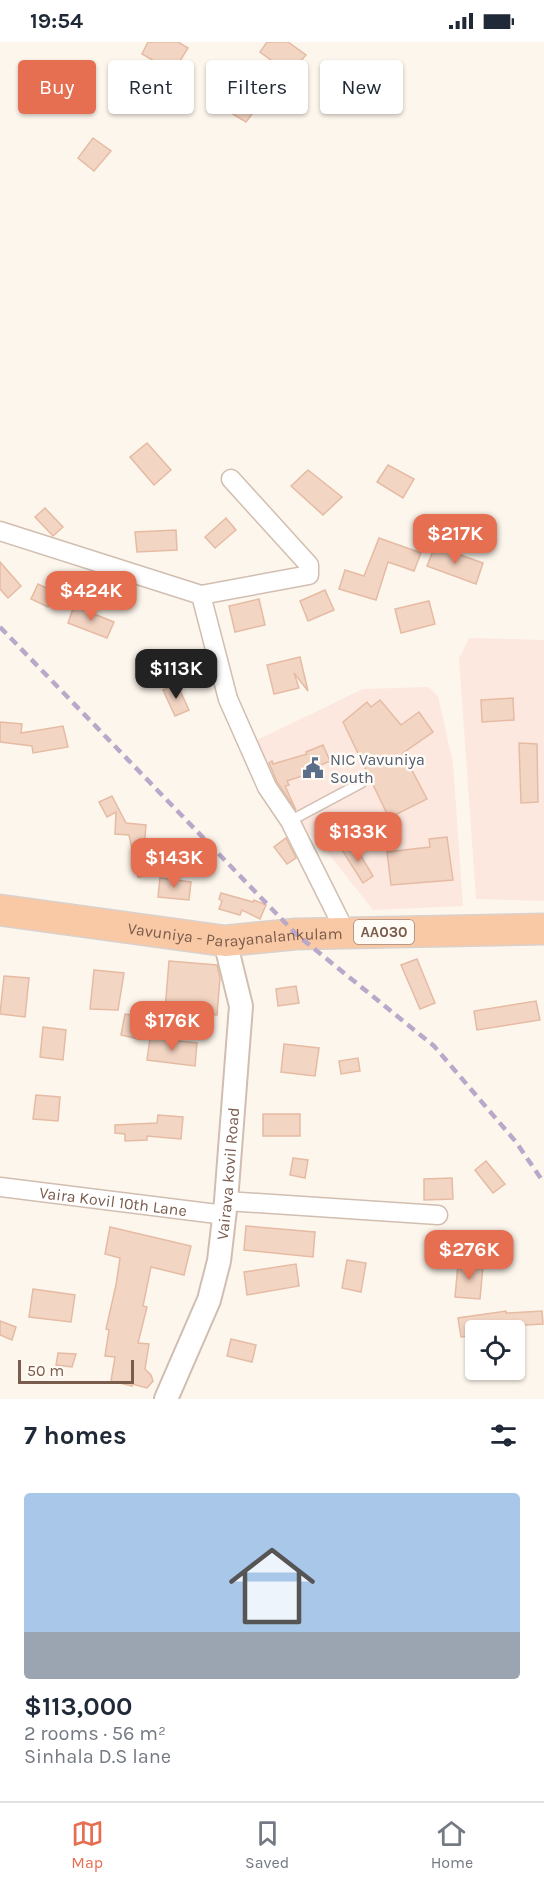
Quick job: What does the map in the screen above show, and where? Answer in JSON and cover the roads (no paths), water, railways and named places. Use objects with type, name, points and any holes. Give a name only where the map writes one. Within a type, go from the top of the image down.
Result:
[{"type":"highway","name":"Vavuniya - Parayanalankulam","points":[[0,910],[225,941],[296,934],[544,929]]},
{"type":"street","points":[[0,531],[201,595],[309,575],[309,565],[231,479]]},
{"type":"street","points":[[201,595],[228,699],[267,787],[290,821],[346,933]]},
{"type":"street","name":"Vairava kovil Road","points":[[166,1399],[209,1300],[219,1261],[226,1208],[241,1006],[225,941]]},
{"type":"street","name":"Vaira Kovil 10th Lane","points":[[0,1187],[226,1208],[438,1215]]},
{"type":"lane","points":[[290,821],[361,783]]},
{"type":"railway","points":[[0,627],[296,934],[434,1046],[516,1142],[544,1183]]},
{"type":"place","name":"NIC Vavuniya South","points":[[313,768]]}]
